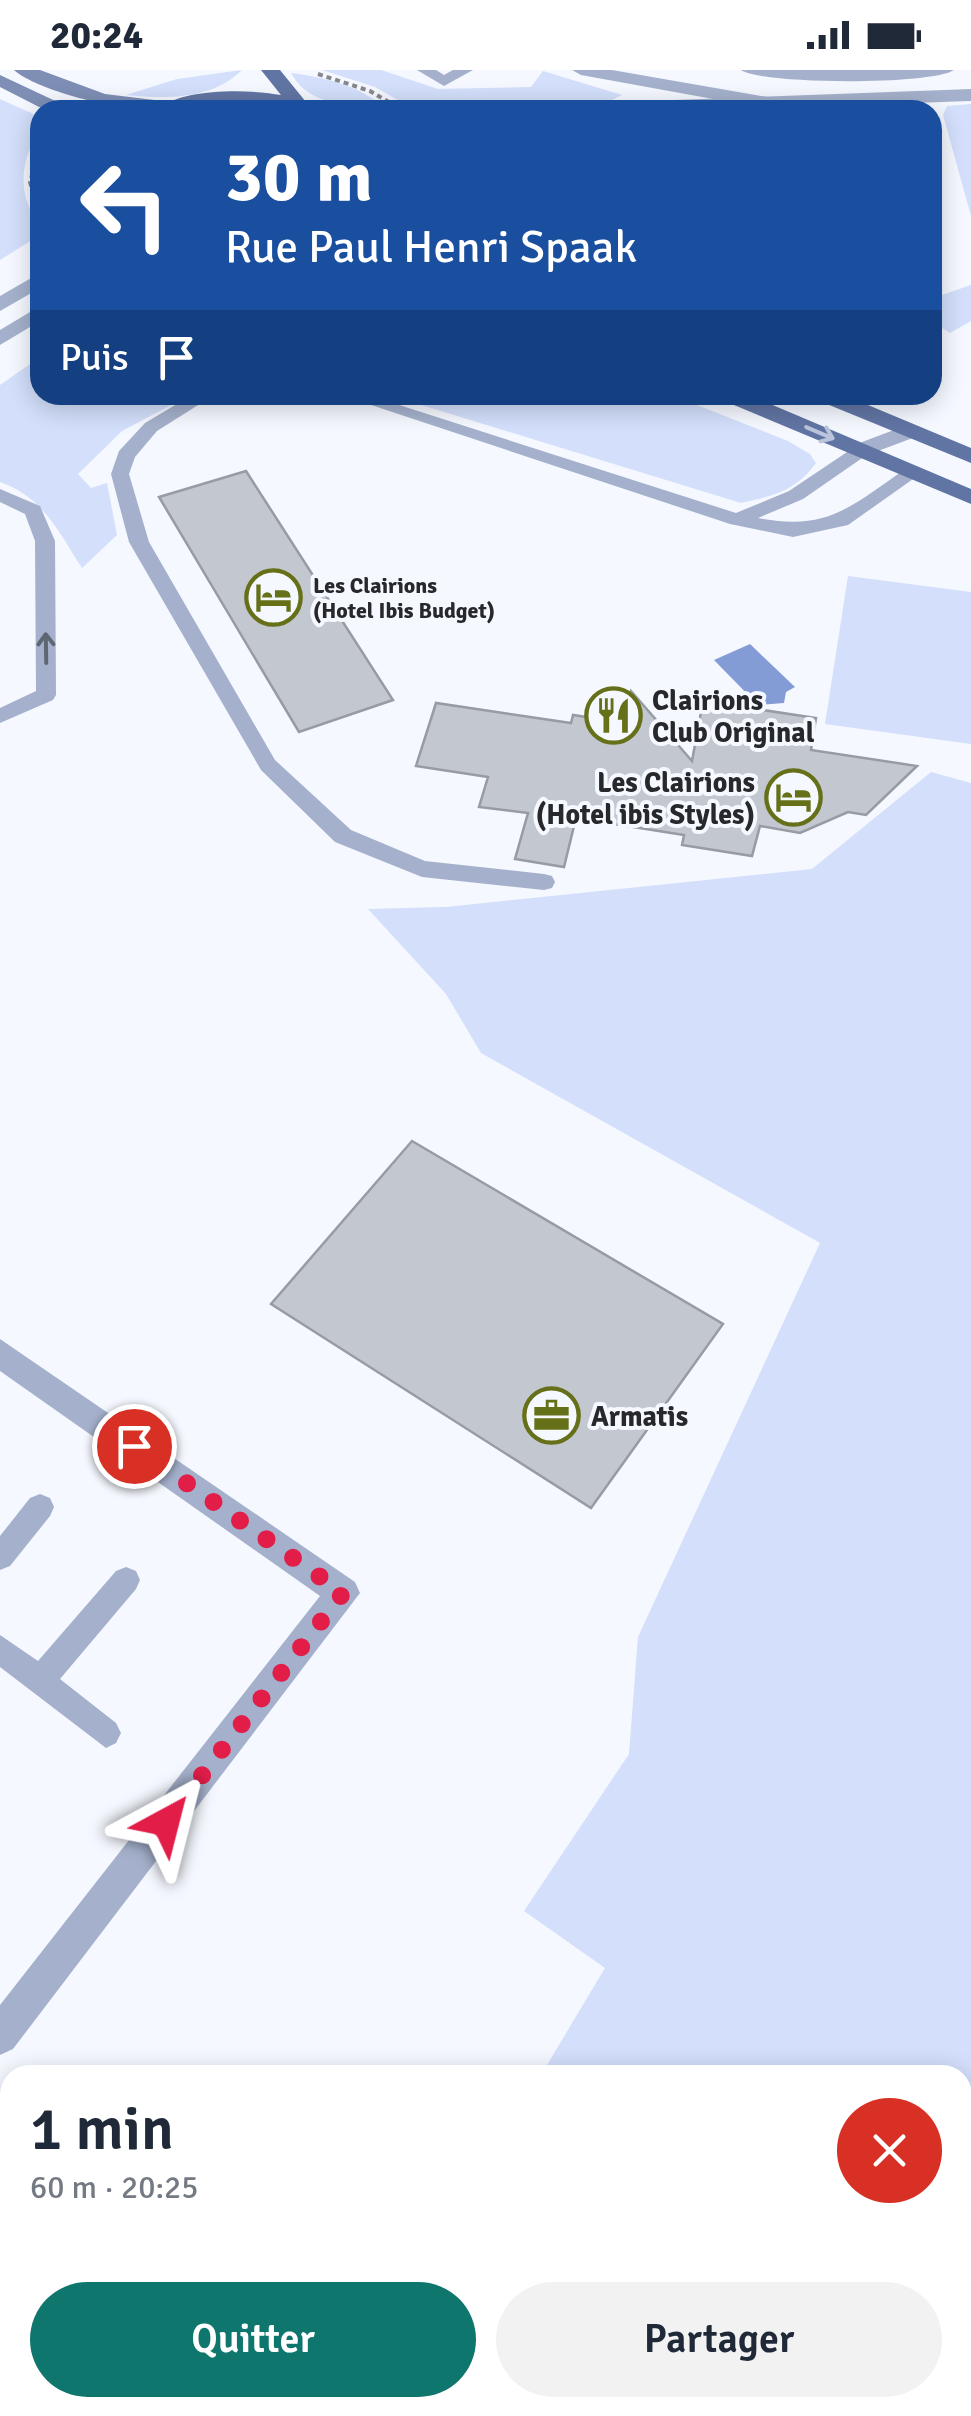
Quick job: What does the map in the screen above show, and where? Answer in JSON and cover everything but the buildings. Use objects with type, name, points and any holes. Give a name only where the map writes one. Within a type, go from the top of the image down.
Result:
[{"type":"main road","points":[[23,70],[114,100]]},
{"type":"main road","points":[[224,98],[260,70]]},
{"type":"main road","points":[[270,70],[299,100]]},
{"type":"main road","points":[[0,80],[40,100]]},
{"type":"main road","points":[[214,100],[273,100]]},
{"type":"main road","points":[[754,405],[971,496]]},
{"type":"main road","points":[[863,405],[910,431],[971,456]]},
{"type":"street","points":[[581,70],[753,100]]},
{"type":"street","points":[[863,100],[971,95]]},
{"type":"street","points":[[0,305],[30,286]]},
{"type":"street","points":[[0,339],[30,319]]},
{"type":"street","points":[[862,450],[910,431]]},
{"type":"street","points":[[0,1354],[343,1593],[0,2036]]},
{"type":"lane","points":[[424,70],[444,80],[465,70]]},
{"type":"lane","points":[[749,70],[800,76],[892,76],[946,70]]},
{"type":"lane","points":[[189,405],[151,428],[126,454],[120,474],[139,542],[268,764],[343,836],[422,869],[544,882]]},
{"type":"lane","points":[[381,405],[737,520],[793,531],[842,521],[914,472]]},
{"type":"lane","points":[[737,520],[796,496],[862,450]]},
{"type":"lane","points":[[0,495],[32,510],[45,541],[46,694],[0,716]]},
{"type":"lane","points":[[0,1557],[40,1507]]},
{"type":"lane","points":[[40,1681],[126,1580]]},
{"type":"lane","points":[[0,1649],[106,1733]]},
{"type":"path","points":[[327,75],[385,100]]},
{"type":"shaded area","points":[[242,70],[202,92],[172,97],[126,95],[177,79]]},
{"type":"shaded area","points":[[322,70],[381,70],[438,89],[531,87],[543,71],[622,95],[612,100],[398,100],[375,87]]},
{"type":"shaded area","points":[[291,73],[339,83],[373,100],[325,100],[298,84]]},
{"type":"shaded area","points":[[0,99],[30,112],[30,149],[24,177],[30,208],[30,241],[0,260]]},
{"type":"shaded area","points":[[971,104],[971,216],[943,115],[947,106]]},
{"type":"shaded area","points":[[971,285],[971,321],[950,333],[942,328],[942,295]]},
{"type":"shaded area","points":[[30,364],[30,405],[171,405],[122,431],[78,474],[91,488],[107,483],[117,535],[82,568],[38,506],[0,482],[0,385]]},
{"type":"shaded area","points":[[422,405],[697,405],[788,441],[810,454],[816,463],[783,491],[741,503]]},
{"type":"shaded area","points":[[848,576],[971,592],[971,744],[825,724]]},
{"type":"shaded area","points":[[931,772],[971,783],[971,2065],[547,2065],[605,1968],[524,1911],[629,1754],[638,1637],[820,1243],[481,1053],[446,994],[368,909],[446,907],[812,869]]},
{"type":"water","points":[[750,644],[795,687],[786,692],[784,703],[758,705],[714,660]]},
{"type":"place","name":"Les Clairions (Hotel Ibis Budget)","points":[[274,598]]},
{"type":"place","name":"Clairions Club Original","points":[[613,716]]},
{"type":"place","name":"Les Clairions (Hotel ibis Styles)","points":[[794,798]]},
{"type":"place","name":"Armatis","points":[[552,1416]]},
{"type":"route","points":[[134,1446],[343,1593],[166,1822]]}]
